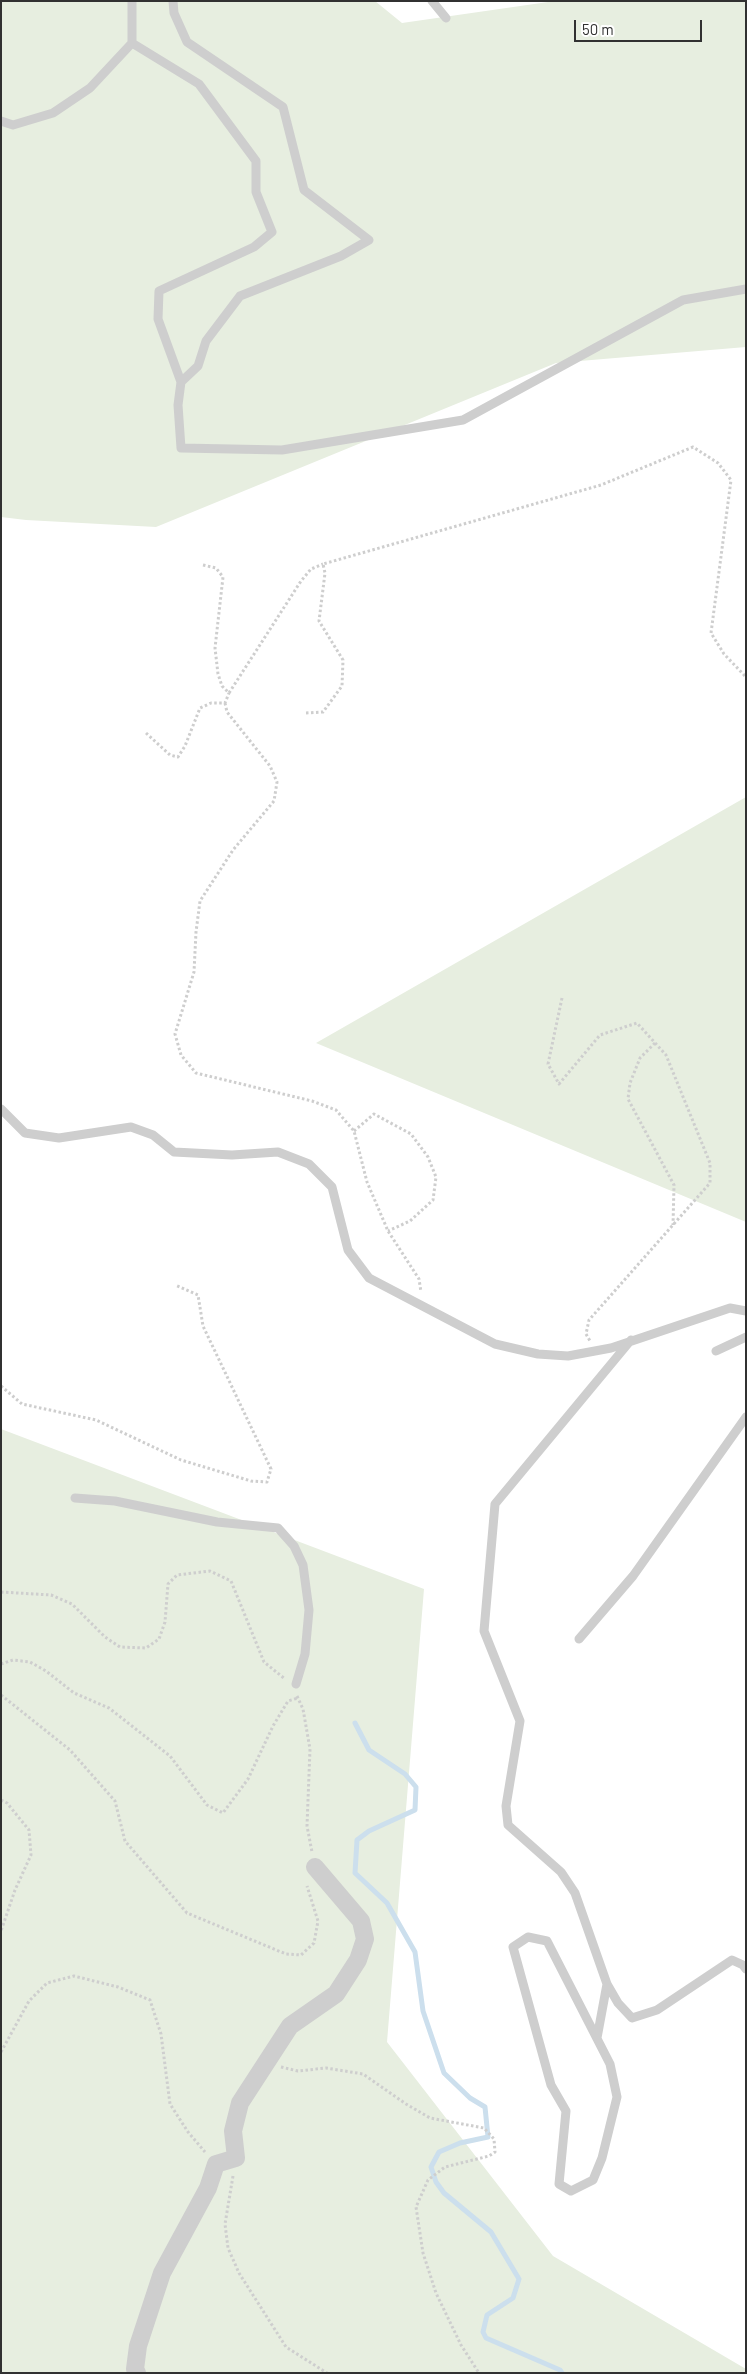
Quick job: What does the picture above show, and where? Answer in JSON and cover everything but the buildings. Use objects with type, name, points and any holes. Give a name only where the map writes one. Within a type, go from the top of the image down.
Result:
[{"type":"street","points":[[136,2373],[138,2346],[162,2273],[208,2188],[216,2164],[236,2158],[233,2131],[240,2103],[248,2087],[266,2064],[290,2026],[336,1994],[358,1960],[364,1939],[361,1921],[315,1868]]},
{"type":"lane","points":[[1,121],[13,125],[53,113],[90,88],[132,43],[132,1]]},
{"type":"lane","points":[[173,1],[174,13],[187,42],[283,107],[304,190],[369,240],[341,256],[240,296],[206,342],[198,366],[181,382]]},
{"type":"lane","points":[[432,1],[446,18]]},
{"type":"lane","points":[[132,43],[199,84],[256,162],[256,192],[272,232],[254,247],[159,291],[158,319],[181,382],[178,405],[181,448],[282,450],[462,420],[683,300],[746,289]]},
{"type":"lane","points":[[1,1109],[25,1133],[59,1138],[94,1131],[132,1127],[153,1135],[174,1152],[232,1155],[278,1152],[309,1164],[332,1187],[348,1250],[369,1278],[495,1344],[538,1354],[568,1356],[597,1352],[730,1308],[746,1311]]},
{"type":"lane","points":[[716,1351],[746,1337]]},
{"type":"lane","points":[[631,1340],[495,1504],[484,1631],[520,1721],[506,1806],[508,1825],[561,1872],[575,1893],[608,1984],[618,2002],[632,2018],[657,2010],[732,1960],[743,1965],[746,1969]]},
{"type":"lane","points":[[579,1639],[633,1576],[746,1417]]},
{"type":"lane","points":[[75,1498],[114,1501],[218,1522],[278,1528],[294,1546],[304,1565],[309,1610],[305,1654],[296,1684]]},
{"type":"lane","points":[[597,2038],[547,1941],[528,1937],[513,1947],[552,2086],[566,2111],[559,2184],[571,2191],[593,2180],[602,2158],[617,2097],[610,2064],[597,2038],[608,1984]]},
{"type":"path","points":[[423,1307],[419,1279],[388,1231],[366,1182],[354,1131],[336,1110],[312,1101],[196,1073],[181,1054],[175,1034],[194,972],[200,901],[233,850],[274,801],[277,782],[270,766],[227,712],[225,703],[228,693],[311,568],[601,485],[694,447],[718,463],[731,480],[711,633],[724,654],[746,677]]},
{"type":"path","points":[[306,713],[323,712],[342,686],[343,660],[319,622],[325,573],[323,564]]},
{"type":"path","points":[[203,565],[216,568],[223,577],[215,648],[218,674],[222,686],[228,693]]},
{"type":"path","points":[[146,733],[170,755],[178,757],[185,746],[200,708],[211,703],[225,703]]},
{"type":"path","points":[[562,998],[548,1064],[559,1084],[600,1035],[637,1023],[666,1055],[710,1163],[710,1183],[589,1320],[586,1334],[597,1352]]},
{"type":"path","points":[[654,1043],[640,1058],[630,1083],[628,1099],[674,1185],[673,1226]]},
{"type":"path","points":[[354,1131],[374,1114],[412,1134],[428,1157],[436,1177],[433,1200],[410,1221],[388,1231]]},
{"type":"path","points":[[1,1386],[22,1404],[96,1420],[182,1460],[251,1481],[267,1482],[271,1469],[203,1326],[198,1295],[175,1285]]},
{"type":"path","points":[[1,1592],[51,1595],[72,1604],[105,1637],[120,1647],[146,1648],[159,1639],[165,1622],[168,1584],[177,1575],[210,1571],[231,1581],[264,1662],[288,1682],[296,1684],[298,1698],[304,1709],[310,1749],[308,1826],[315,1868],[306,1882],[318,1921],[314,1943],[301,1955],[286,1954],[187,1912],[125,1841],[115,1801],[70,1750],[1,1695]]},
{"type":"path","points":[[1,1664],[13,1660],[30,1662],[46,1671],[74,1694],[109,1708],[170,1756],[207,1805],[223,1813],[248,1779],[288,1701],[298,1698]]},
{"type":"path","points":[[1,1800],[7,1803],[28,1830],[31,1855],[15,1890],[1,1931]]},
{"type":"path","points":[[1,2052],[29,2001],[47,1983],[74,1976],[118,1987],[150,2000],[161,2034],[170,2104],[188,2132],[216,2164]]},
{"type":"path","points":[[266,2064],[298,2071],[326,2068],[363,2074],[430,2118],[484,2128],[494,2139],[495,2152],[489,2156],[445,2167],[428,2180],[416,2207],[423,2253],[436,2293],[461,2346],[479,2373]]},
{"type":"path","points":[[236,2158],[225,2224],[228,2248],[238,2273],[286,2347],[327,2373]]},
{"type":"shaded area","points":[[1,1],[375,1],[402,23],[555,1],[746,1],[746,347],[556,363],[156,527],[1,517]]},
{"type":"shaded area","points":[[746,797],[746,1222],[316,1043]]},
{"type":"shaded area","points":[[1,1429],[424,1589],[387,2042],[553,2256],[746,2369],[746,2373],[1,2373]]},
{"type":"waterway","points":[[355,1723],[369,1750],[405,1774],[416,1787],[415,1810],[369,1831],[357,1840],[355,1873],[387,1903],[415,1952],[423,2011],[444,2073],[470,2098],[485,2107],[488,2137],[460,2143],[439,2152],[431,2167],[436,2182],[444,2193],[491,2232],[519,2279],[513,2298],[487,2315],[483,2332],[486,2338],[560,2370],[562,2373]]}]
